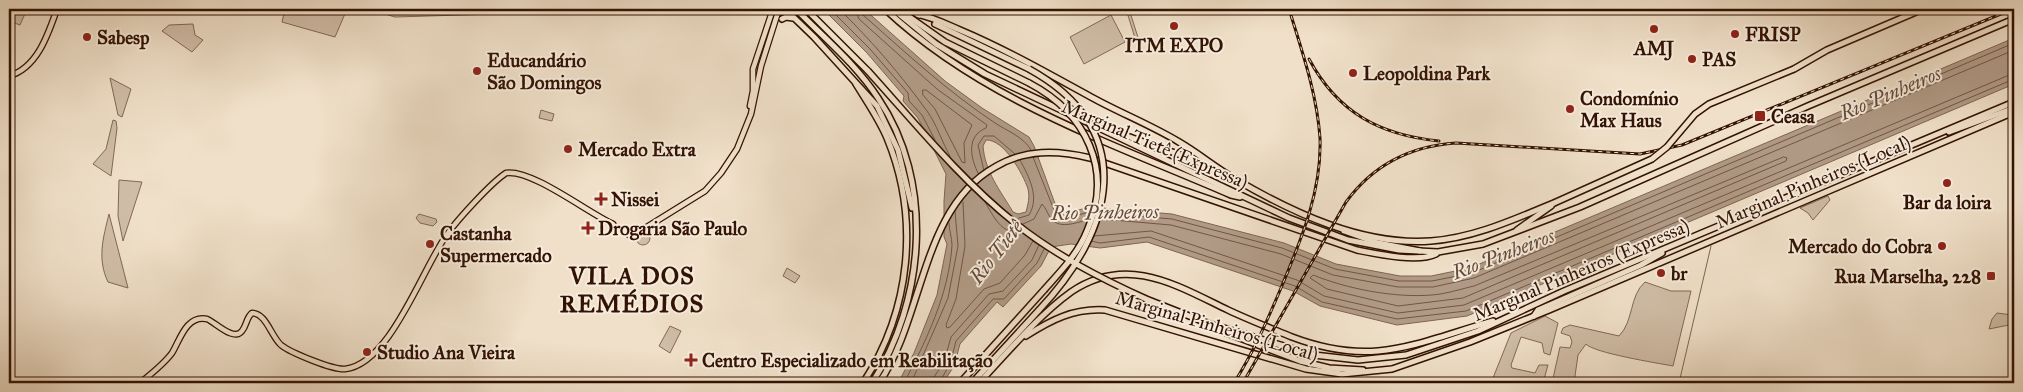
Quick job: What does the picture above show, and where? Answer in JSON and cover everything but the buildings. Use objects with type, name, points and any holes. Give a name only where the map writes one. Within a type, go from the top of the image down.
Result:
[{"type":"highway","points":[[785,9],[877,106],[890,132],[904,170],[915,223]]},
{"type":"highway","points":[[796,9],[856,69],[878,98],[890,118],[907,160],[915,206],[916,253],[906,313],[886,363],[872,383]]},
{"type":"highway","name":"Marginal Pinheiros (Expressa)","points":[[806,9],[868,71],[962,175],[1016,225],[1096,276],[1207,324],[1314,355],[1358,360],[1392,358],[1423,351],[1467,335],[2014,102]]},
{"type":"highway","name":"Marginal Tietê (Expressa)","points":[[885,9],[940,53],[1016,100],[1231,195],[1245,197],[1323,232],[1377,247],[1438,252]]},
{"type":"highway","points":[[893,9],[919,32],[957,58],[1043,102],[1245,197]]},
{"type":"highway","points":[[898,9],[945,42],[1029,83],[1056,99],[1079,126],[1094,156],[1097,199],[1087,232],[1073,256],[960,383]]},
{"type":"highway","points":[[909,9],[1029,69],[1063,92],[1087,121],[1100,154],[1104,186],[1101,209],[1089,242],[1072,272],[1040,310],[972,383]]},
{"type":"highway","points":[[917,14],[982,39],[1038,67],[1096,100],[1177,141],[1234,178],[1290,208],[1340,227],[1382,238],[1431,241],[1482,231],[1553,204],[1652,159],[1667,146],[1695,114],[1709,104],[1794,69],[1827,50],[1923,9]]},
{"type":"highway","points":[[782,19],[786,17],[795,18]]},
{"type":"highway","points":[[879,383],[904,335],[943,225],[958,198],[990,169],[1021,156],[1045,152],[1090,158],[1345,246],[1382,255],[1427,256],[1438,252],[1483,244],[1512,234],[2014,19]]},
{"type":"highway","points":[[856,84],[879,121],[889,144],[902,188],[907,223],[906,268],[900,300],[886,342],[863,383]]},
{"type":"highway","points":[[1043,102],[1050,102],[1094,124],[1195,160],[1225,177],[1234,178]]},
{"type":"highway","points":[[1924,139],[1970,125],[2014,108]]},
{"type":"highway","name":"Marginal Pinheiros (Local)","points":[[1026,336],[1066,314],[1083,310],[1105,310],[1306,369],[1342,374],[1376,372],[1408,365],[1534,316],[2014,112]]},
{"type":"highway","points":[[1512,234],[1553,204]]},
{"type":"highway","points":[[1340,227],[1347,233],[1362,238],[1414,248],[1423,252]]},
{"type":"highway","points":[[1534,316],[1538,310],[1641,265],[1668,248]]},
{"type":"highway","points":[[979,383],[1061,300],[1081,286],[1096,280],[1126,274],[1157,278],[1292,337],[1311,344],[1345,352],[1374,352],[1408,347],[1501,319]]},
{"type":"highway","points":[[1207,324],[1226,334],[1300,361],[1329,368],[1376,372]]},
{"type":"main road","points":[[9,76],[19,73],[30,64],[40,50],[57,9]]},
{"type":"main road","points":[[140,383],[168,358],[182,331],[196,320],[207,319],[228,332],[236,334],[243,330],[252,313],[261,316],[276,340],[293,351],[340,368],[357,364],[381,346],[393,330],[448,233],[501,177],[509,172],[538,183],[630,235],[639,231],[712,186],[737,149],[748,117],[753,91],[753,69],[774,9]]},
{"type":"main road","points":[[748,117],[751,114],[764,54],[779,9]]},
{"type":"main road","points":[[621,229],[630,232],[639,231]]},
{"type":"shaded area","points":[[9,9],[27,9],[20,25],[9,21]]},
{"type":"shaded area","points":[[285,9],[347,9],[335,37],[282,22]]},
{"type":"shaded area","points":[[368,9],[503,9],[495,14],[395,17]]},
{"type":"shaded area","points":[[1126,9],[1129,9],[1142,50],[1139,51]]},
{"type":"shaded area","points":[[1111,15],[1125,42],[1084,64],[1070,37]]},
{"type":"shaded area","points":[[193,24],[195,35],[203,40],[192,52],[162,31],[169,25]]},
{"type":"shaded area","points":[[110,78],[131,89],[122,117],[118,115]]},
{"type":"shaded area","points":[[541,110],[554,114],[552,121],[539,118]]},
{"type":"shaded area","points":[[113,120],[116,121],[117,128],[111,176],[93,164],[106,149]]},
{"type":"shaded area","points":[[119,180],[142,182],[123,241],[118,216]]},
{"type":"shaded area","points":[[1828,196],[1830,200],[1813,220],[1808,213],[1800,208]]},
{"type":"shaded area","points":[[109,214],[128,288],[108,282],[105,273],[102,248]]},
{"type":"shaded area","points":[[419,214],[436,219],[437,222],[433,226],[420,223],[416,218]]},
{"type":"shaded area","points":[[643,231],[648,233],[650,238],[648,243],[643,245],[638,243],[636,238],[638,233]]},
{"type":"shaded area","points":[[787,268],[800,276],[795,283],[783,276]]},
{"type":"shaded area","points":[[1645,282],[1671,291],[1691,291],[1673,366],[1601,351],[1586,344],[1578,355],[1574,383],[1552,383],[1560,347],[1570,348],[1572,342],[1570,336],[1561,333],[1563,328],[1570,325],[1619,336],[1627,323],[1636,294]]},
{"type":"shaded area","points":[[1997,313],[2012,315],[2014,324],[1989,329],[1992,319]]},
{"type":"shaded area","points":[[1545,316],[1558,323],[1550,355],[1544,353],[1542,343],[1521,337],[1511,365],[1512,368],[1535,373],[1539,365],[1548,365],[1543,383],[1491,383],[1511,333]]},
{"type":"shaded area","points":[[670,326],[681,331],[670,353],[659,346]]},
{"type":"water","points":[[823,9],[864,9],[945,81],[982,108],[1029,137],[1054,201],[1059,212],[1063,214],[1090,207],[1172,214],[1284,243],[1336,264],[1400,276],[1431,276],[1470,268],[2014,38],[2014,84],[1467,316],[1397,325],[1320,306],[1293,291],[1147,242],[1100,248],[1071,244],[1051,247],[1041,266],[1003,307],[997,302],[960,344],[954,366],[943,383],[898,383],[914,353],[937,295],[947,244],[944,237],[946,174],[918,118],[903,101],[904,96],[867,53]],"holes":[[[986,140],[993,141],[1012,158],[1028,189],[1029,195],[1026,212],[1018,214],[1013,212],[990,173],[983,146]]]},
{"type":"waterway","points":[[1679,383],[1711,246]]},
{"type":"railway","points":[[1234,383],[1259,337],[1288,270],[1309,215],[1318,177],[1320,138],[1316,105],[1289,9]]},
{"type":"railway","points":[[1243,383],[1346,202],[1368,178],[1381,168],[1408,153],[1423,148],[1456,143],[1640,154],[1682,145],[2013,9]]},
{"type":"railway","points":[[1309,59],[1320,78],[1333,94],[1363,118],[1380,127],[1398,133],[1439,141]]},
{"type":"place","name":"ITM EXPO","points":[[1174,26]]},
{"type":"place","name":"AMJ","points":[[1654,29]]},
{"type":"place","name":"FRISP","points":[[1735,34]]},
{"type":"place","name":"Sabesp","points":[[87,37]]},
{"type":"place","name":"PAS","points":[[1692,59]]},
{"type":"place","name":"Educandário São Domingos","points":[[477,71]]},
{"type":"place","name":"Leopoldina Park","points":[[1353,73]]},
{"type":"place","name":"Condomínio Max Haus","points":[[1570,109]]},
{"type":"place","name":"Ceasa","points":[[1760,116]]},
{"type":"place","name":"Mercado Extra","points":[[568,149]]},
{"type":"place","name":"Bar da loira","points":[[1947,183]]},
{"type":"place","name":"Nissei","points":[[601,199]]},
{"type":"place","name":"Drogaria São Paulo","points":[[588,228]]},
{"type":"place","name":"Castanha Supermercado","points":[[430,244]]},
{"type":"place","name":"Mercado do Cobra","points":[[1942,246]]},
{"type":"place","name":"br","points":[[1661,273]]},
{"type":"place","name":"Rua Marselha, 228","points":[[1991,276]]},
{"type":"place","name":"Studio Ana Vieira","points":[[367,352]]},
{"type":"place","name":"Centro Especializado em Reabilitação","points":[[691,360]]},
{"type":"district","name":"VILA DOS REMÉDIOS","points":[[632,290]]},
{"type":"water label","name":"Rio Pinheiros","points":[[1890,93]]},
{"type":"water label","name":"Rio Pinheiros","points":[[1105,212]]},
{"type":"water label","name":"Rio Tietê","points":[[996,252]]},
{"type":"water label","name":"Rio Pinheiros","points":[[1503,254]]}]
